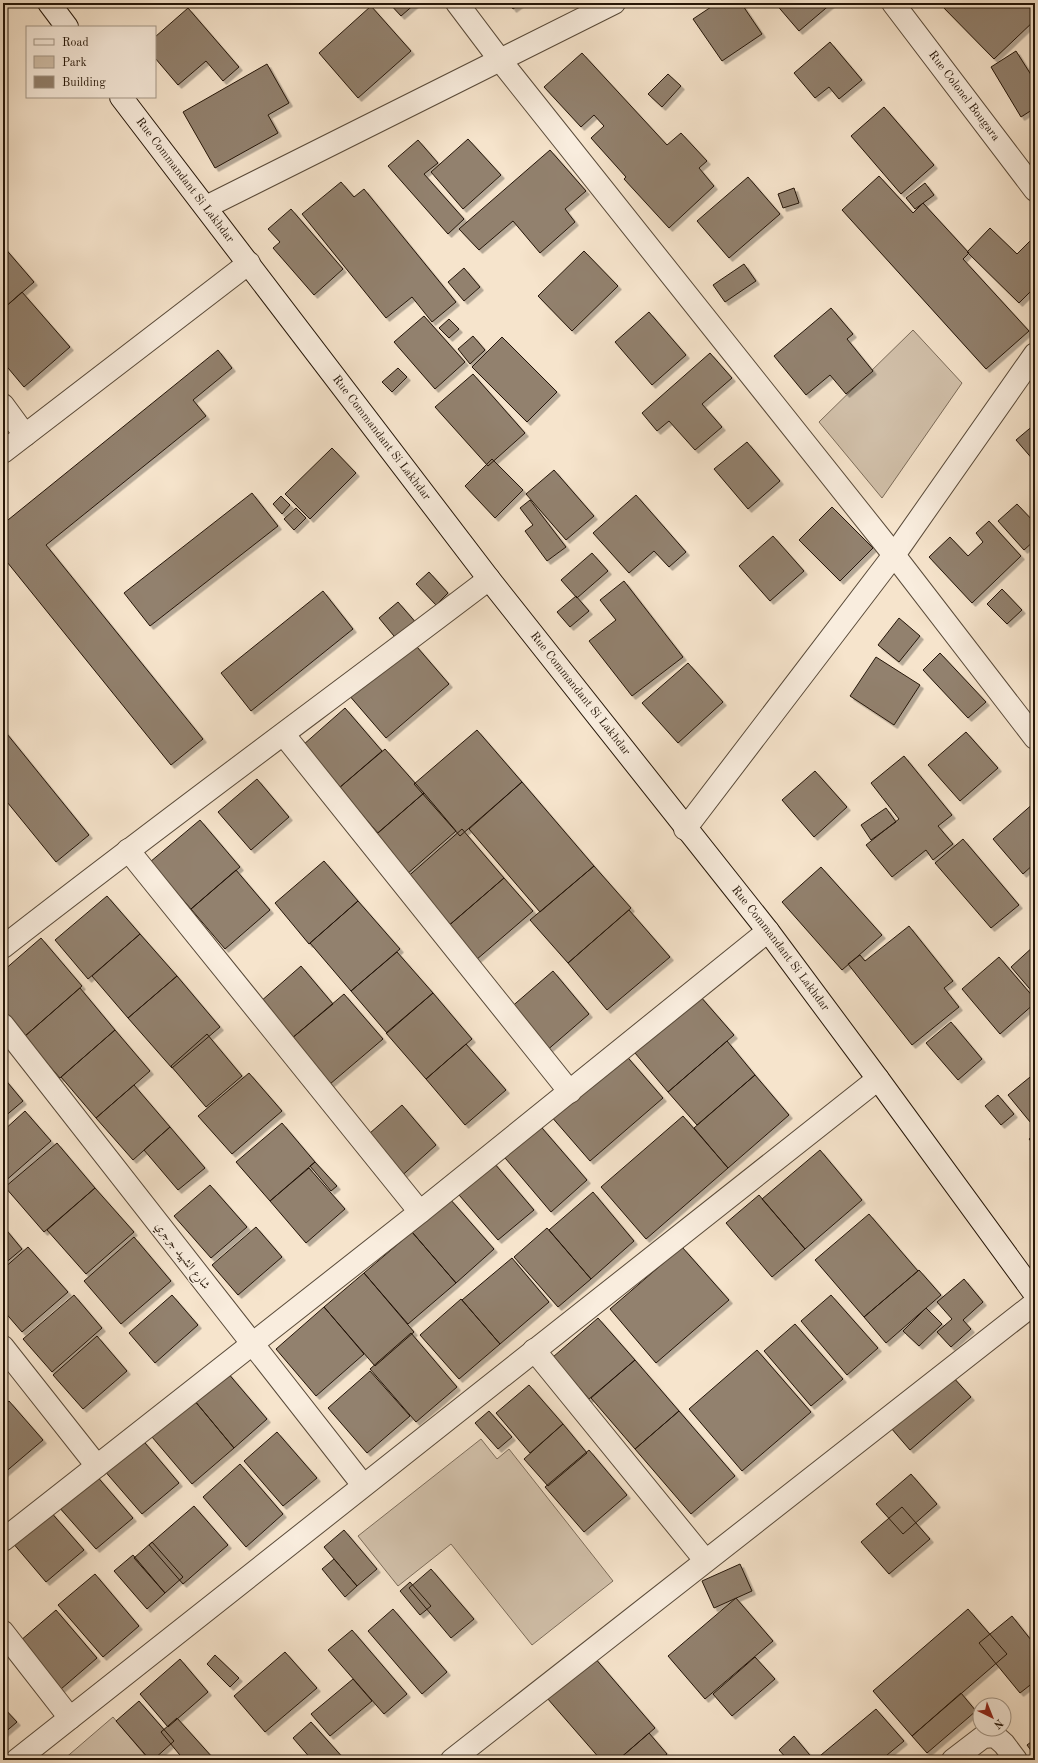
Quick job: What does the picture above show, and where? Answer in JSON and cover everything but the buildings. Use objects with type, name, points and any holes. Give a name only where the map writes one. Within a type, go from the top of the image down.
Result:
[{"type":"street","points":[[49,3],[66,26]]},
{"type":"street","points":[[457,3],[500,60],[894,555],[1035,738]]},
{"type":"street","points":[[206,207],[614,3]]},
{"type":"street","name":"Rue Colonel Bougara","points":[[893,3],[1035,190]]},
{"type":"street","name":"Rue Commandant Si Lakhdar","points":[[122,98],[489,579],[685,829],[768,931],[1035,1294]]},
{"type":"street","points":[[3,452],[249,263]]},
{"type":"street","points":[[685,829],[894,555],[1035,354]]},
{"type":"street","points":[[3,405],[25,435]]},
{"type":"street","points":[[3,947],[128,850],[284,735],[489,579]]},
{"type":"street","points":[[284,735],[570,1092]]},
{"type":"street","points":[[128,850],[420,1212]]},
{"type":"street","points":[[3,1540],[420,1212],[768,931]]},
{"type":"street","name":"شارع الشهيد جرجري","points":[[3,1025],[251,1344],[363,1485]]},
{"type":"street","points":[[17,1760],[878,1079]]},
{"type":"street","points":[[452,1760],[705,1560],[1035,1303]]},
{"type":"street","points":[[3,1347],[97,1466]]},
{"type":"street","points":[[534,1350],[705,1560]]},
{"type":"street","points":[[3,1632],[70,1718]]},
{"type":"street","points":[[953,1760],[983,1737],[995,1736],[1004,1744],[1016,1760]]},
{"type":"green space","points":[[913,330],[962,383],[882,498],[819,422]]},
{"type":"green space","points":[[481,1439],[497,1459],[509,1449],[613,1581],[532,1645],[451,1544],[398,1586],[358,1536]]},
{"type":"green space","points":[[113,1717],[149,1760],[63,1760]]}]
